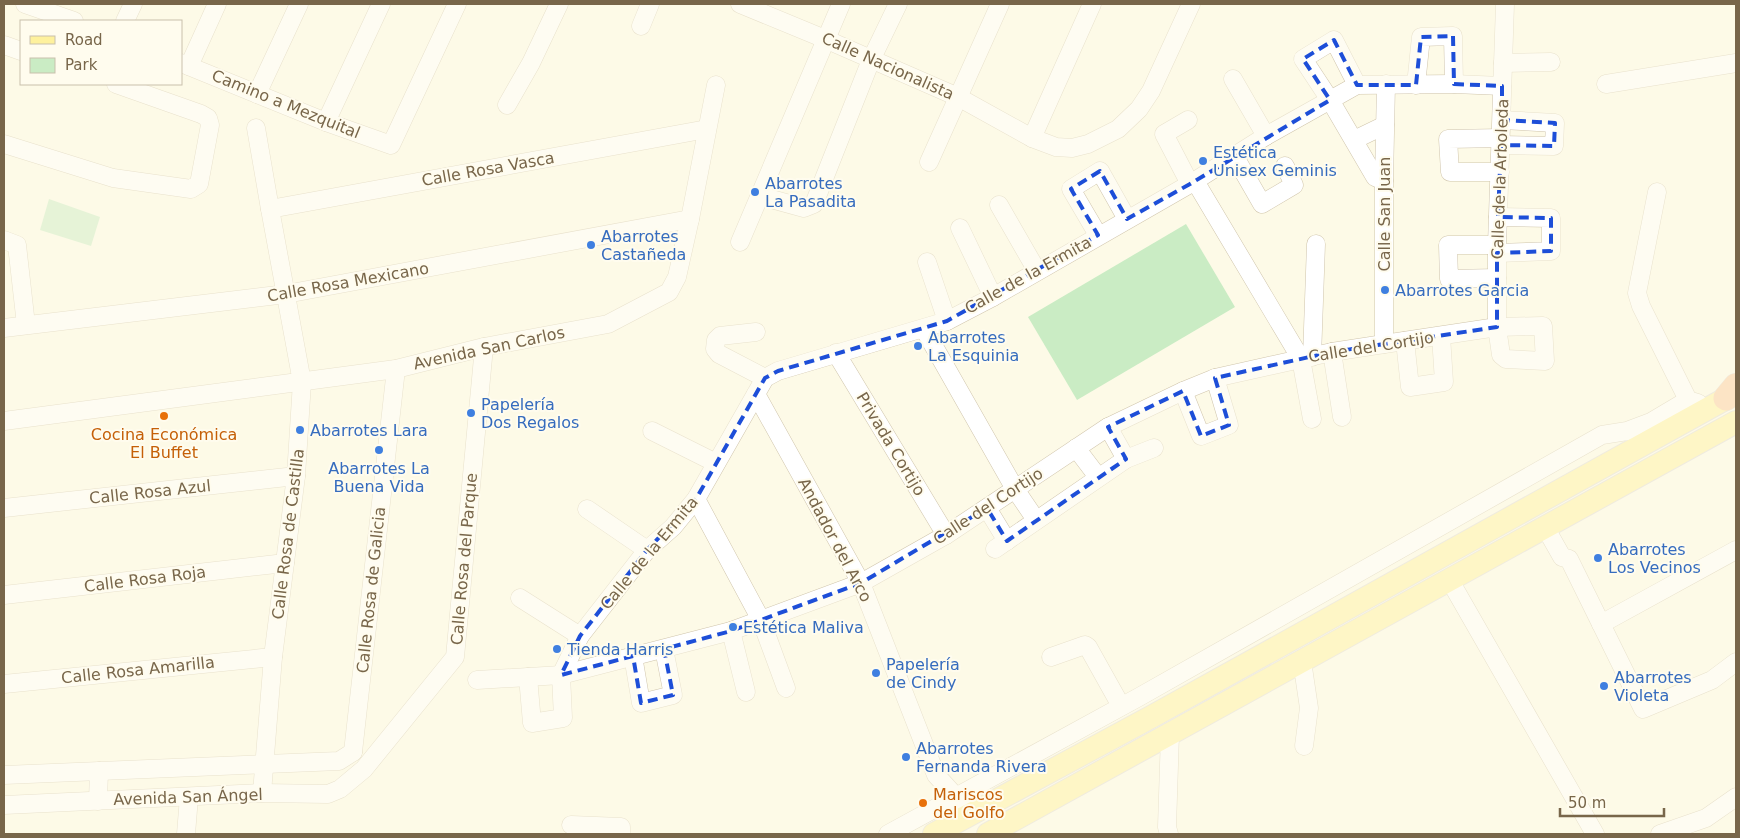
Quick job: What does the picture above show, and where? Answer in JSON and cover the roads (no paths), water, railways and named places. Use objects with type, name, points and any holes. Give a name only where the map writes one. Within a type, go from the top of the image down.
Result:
[{"type":"main road","points":[[934,834],[1647,443],[1727,396]]},
{"type":"main road","points":[[988,834],[1736,422]]},
{"type":"street","points":[[25,4],[71,20]]},
{"type":"street","points":[[125,20],[133,4]]},
{"type":"street","points":[[185,64],[217,4]]},
{"type":"street","points":[[257,94],[299,4]]},
{"type":"street","points":[[326,122],[381,4]]},
{"type":"street","name":"Camino a Mezquital","points":[[185,64],[326,122],[391,145],[458,4]]},
{"type":"street","points":[[507,105],[532,63],[559,4]]},
{"type":"street","points":[[641,26],[650,4]]},
{"type":"street","name":"Calle Nacionalista","points":[[743,4],[958,97],[1032,138],[1056,147],[1072,148],[1088,144],[1118,129],[1139,109],[1151,91],[1191,4]]},
{"type":"street","points":[[740,242],[841,4]]},
{"type":"street","points":[[760,196],[804,208],[814,204],[871,60],[898,4]]},
{"type":"street","points":[[929,162],[1000,4]]},
{"type":"street","points":[[1032,138],[1092,4]]},
{"type":"street","name":"Calle de la Arboleda","points":[[1505,4],[1497,249],[1497,327],[1501,355],[1506,360]]},
{"type":"street","points":[[1416,85],[1421,37],[1453,36],[1454,84]]},
{"type":"street","points":[[1357,85],[1334,40],[1303,59],[1376,177],[1384,181]]},
{"type":"street","points":[[4,45],[20,51]]},
{"type":"street","points":[[1503,63],[1551,62]]},
{"type":"street","points":[[1606,84],[1736,63]]},
{"type":"street","points":[[1233,79],[1266,136]]},
{"type":"street","name":"Calle San Juan","points":[[1384,344],[1386,84]]},
{"type":"street","name":"Calle de la Ermita","points":[[561,675],[580,636],[647,550],[673,528],[696,499],[765,378],[778,370],[947,321],[993,297],[1192,182],[1266,136],[1357,85],[1454,84],[1502,86]]},
{"type":"street","points":[[4,144],[113,178],[195,188],[199,184],[210,125],[208,118],[119,85]]},
{"type":"street","points":[[690,219],[716,85]]},
{"type":"street","points":[[1188,120],[1164,134],[1192,182],[1307,358]]},
{"type":"street","points":[[1354,140],[1385,126]]},
{"type":"street","name":"Calle Rosa de Castilla","points":[[256,128],[302,382],[296,476],[273,657],[262,793]]},
{"type":"street","name":"Calle Rosa Vasca","points":[[270,209],[707,129]]},
{"type":"street","points":[[1500,172],[1450,172],[1448,139],[1501,134]]},
{"type":"street","points":[[1235,156],[1262,204],[1294,185],[1285,166]]},
{"type":"street","points":[[1098,235],[1071,189],[1100,171],[1127,219]]},
{"type":"street","points":[[1657,192],[1638,293],[1641,306],[1688,400]]},
{"type":"street","points":[[999,205],[1037,271]]},
{"type":"street","points":[[1497,278],[1449,279],[1448,245],[1552,251],[1551,218],[1498,217]]},
{"type":"street","name":"Avenida San Carlos","points":[[4,421],[396,369],[484,347],[608,324],[669,292],[677,277],[690,219]]},
{"type":"street","name":"Calle Rosa Mexicano","points":[[4,328],[286,294],[690,219]]},
{"type":"street","points":[[960,228],[993,297]]},
{"type":"street","points":[[4,240],[17,245],[26,325]]},
{"type":"street","points":[[1312,420],[1307,358],[1316,244]]},
{"type":"street","points":[[927,262],[947,321]]},
{"type":"street","name":"Calle del Cortijo","points":[[477,680],[561,675],[731,632],[862,583],[946,535],[1108,427],[1183,391],[1215,378],[1332,352],[1497,327],[1544,326],[1545,361],[1506,360]]},
{"type":"street","points":[[924,329],[1015,489],[1036,520]]},
{"type":"street","points":[[756,332],[720,336],[716,340],[714,349],[765,378]]},
{"type":"street","points":[[1405,341],[1410,387],[1444,382],[1441,336]]},
{"type":"street","name":"Calle Rosa del Parque","points":[[364,769],[455,657],[484,347]]},
{"type":"street","points":[[1332,352],[1342,417]]},
{"type":"street","name":"Privada Cortijo","points":[[836,353],[946,535]]},
{"type":"street","name":"Calle Rosa de Galicia","points":[[353,752],[396,369]]},
{"type":"street","points":[[1183,391],[1201,436],[1229,425],[1215,378]]},
{"type":"street","points":[[1309,397],[1338,390]]},
{"type":"street","name":"Andador del Arco","points":[[756,394],[862,583],[936,776],[957,798],[983,808]]},
{"type":"street","points":[[888,834],[1139,697],[1602,435],[1627,431],[1651,422],[1688,400],[1727,396]]},
{"type":"street","points":[[1108,427],[1126,459]]},
{"type":"street","points":[[652,431],[716,463]]},
{"type":"street","points":[[1627,431],[1647,443]]},
{"type":"street","points":[[1076,448],[1098,477]]},
{"type":"street","points":[[987,508],[1001,545],[1126,459],[1154,448]]},
{"type":"street","name":"Calle Rosa Azul","points":[[4,508],[296,476]]},
{"type":"street","points":[[696,499],[761,620],[786,688]]},
{"type":"street","points":[[587,509],[647,550]]},
{"type":"street","points":[[1550,524],[1643,709],[1712,680],[1736,662]]},
{"type":"street","points":[[1601,624],[1736,550]]},
{"type":"street","name":"Calle Rosa Roja","points":[[4,595],[286,563]]},
{"type":"street","points":[[1449,580],[1595,834]]},
{"type":"street","points":[[520,598],[580,636]]},
{"type":"street","points":[[731,632],[746,692]]},
{"type":"street","points":[[1051,657],[1082,646],[1088,647],[1121,706]]},
{"type":"street","points":[[633,656],[641,703],[673,695],[664,649]]},
{"type":"street","name":"Calle Rosa Amarilla","points":[[4,684],[273,657]]},
{"type":"street","points":[[1302,661],[1309,708],[1304,746]]},
{"type":"street","points":[[1194,665],[1206,686]]},
{"type":"street","points":[[528,677],[532,723],[563,718],[561,675]]},
{"type":"street","points":[[1139,697],[1150,717]]},
{"type":"street","points":[[1169,834],[1167,827],[1170,734]]},
{"type":"street","points":[[353,752],[364,769]]},
{"type":"street","name":"Avenida San Ángel","points":[[4,775],[339,761],[353,752]]},
{"type":"street","name":"Avenida San Ángel","points":[[4,805],[262,793],[328,794],[340,789],[364,769]]},
{"type":"street","points":[[98,801],[99,771]]},
{"type":"street","name":"Andador del Arco","points":[[913,834],[926,825],[933,810],[936,776]]},
{"type":"street","points":[[186,834],[189,797]]},
{"type":"street","points":[[1660,834],[1706,818],[1736,797]]},
{"type":"street","points":[[571,825],[621,827],[621,834]]},
{"type":"place","name":"Estética Unisex Geminis","points":[[1203,161]]},
{"type":"place","name":"Abarrotes La Pasadita","points":[[755,192]]},
{"type":"place","name":"Abarrotes Castañeda","points":[[591,245]]},
{"type":"place","name":"Abarrotes Garcia","points":[[1385,290]]},
{"type":"place","name":"Abarrotes La Esquinia","points":[[918,346]]},
{"type":"place","name":"Papelería Dos Regalos","points":[[471,413]]},
{"type":"place","name":"Cocina Económica El Buffet","points":[[164,416]]},
{"type":"place","name":"Abarrotes Lara","points":[[300,430]]},
{"type":"place","name":"Abarrotes La Buena Vida","points":[[379,450]]},
{"type":"place","name":"Abarrotes Los Vecinos","points":[[1598,558]]},
{"type":"place","name":"Estética Maliva","points":[[733,627]]},
{"type":"place","name":"Tienda Harris","points":[[557,649]]},
{"type":"place","name":"Papelería de Cindy","points":[[876,673]]},
{"type":"place","name":"Abarrotes Violeta","points":[[1604,686]]},
{"type":"place","name":"Abarrotes Fernanda Rivera","points":[[906,757]]},
{"type":"place","name":"Mariscos del Golfo","points":[[923,803]]}]
